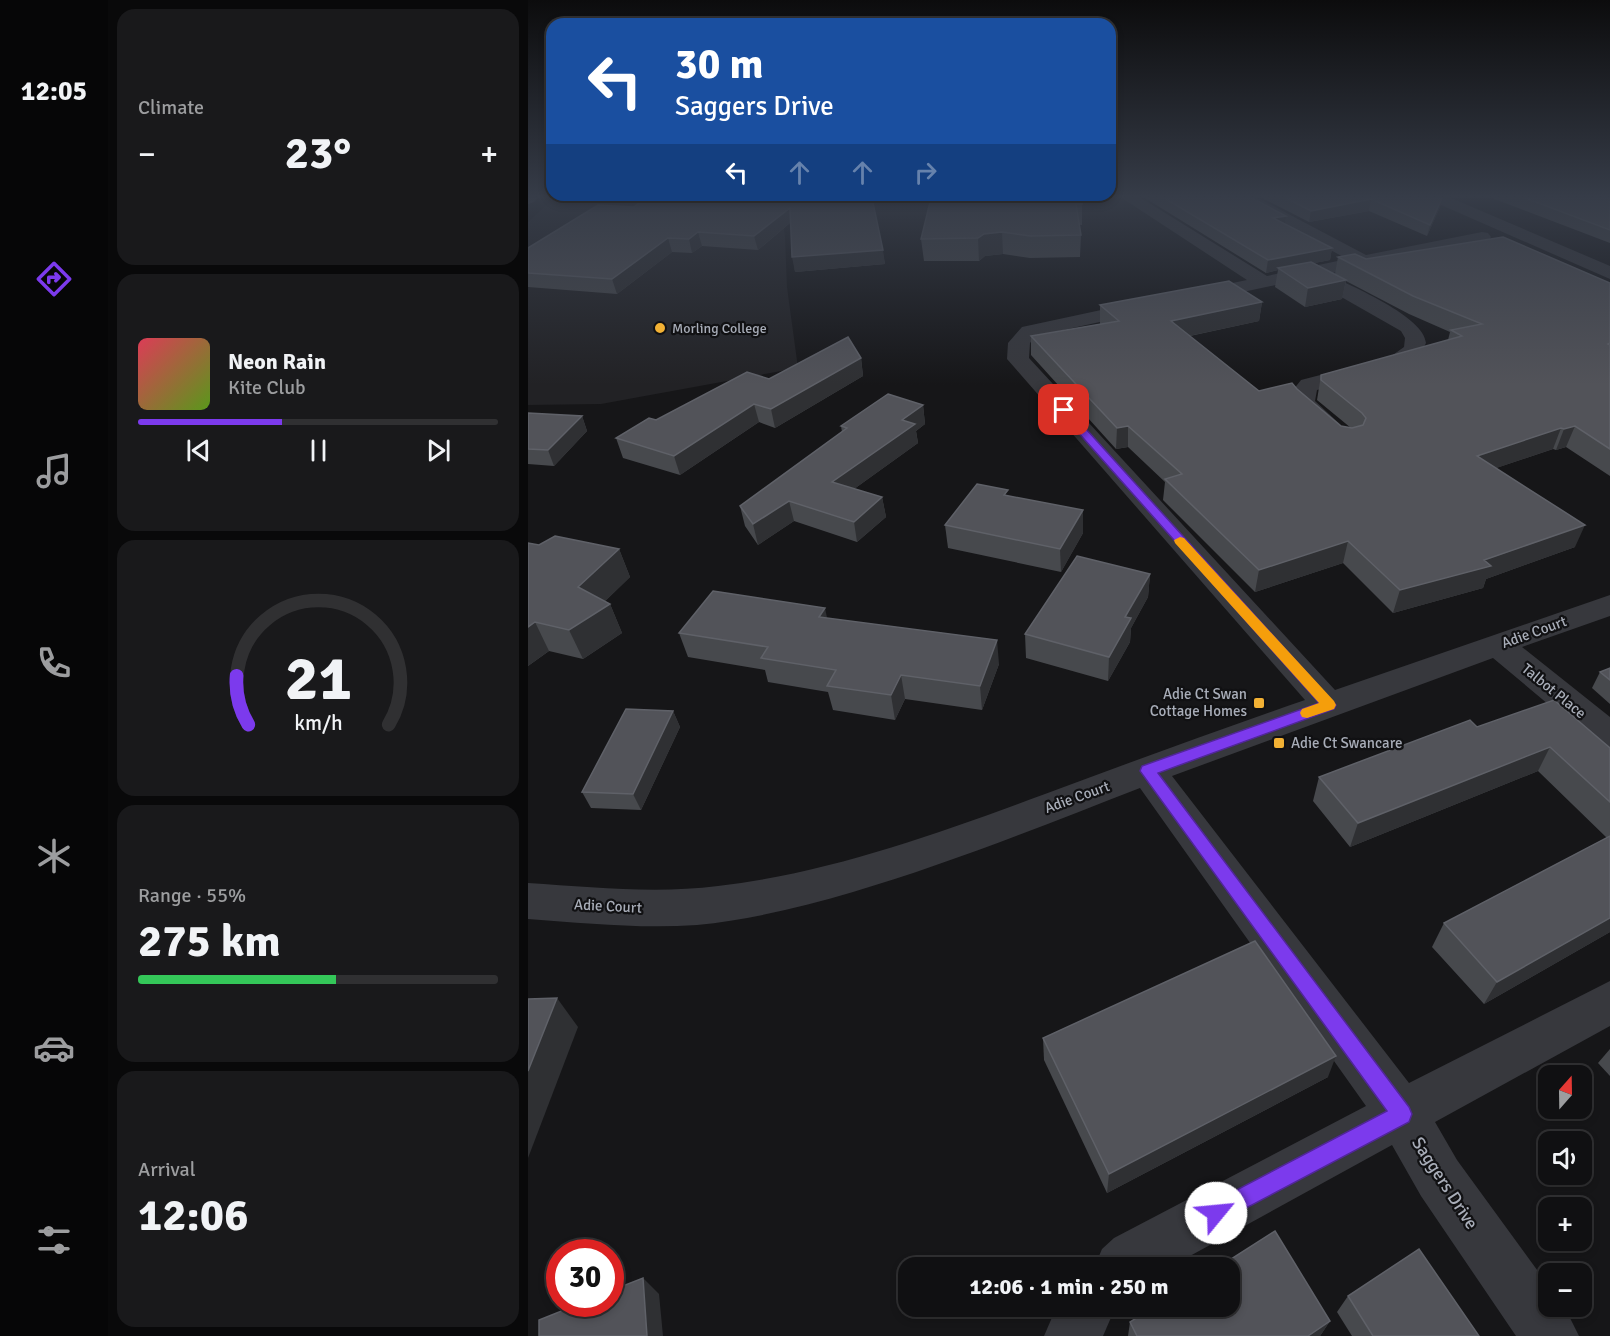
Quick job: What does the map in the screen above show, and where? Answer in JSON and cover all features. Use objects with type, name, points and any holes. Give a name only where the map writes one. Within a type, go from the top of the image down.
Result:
[{"type":"street","points":[[1229,260],[1264,282]]},
{"type":"street","points":[[1329,705],[1018,359],[1019,343],[1029,331],[1373,260]]},
{"type":"street","points":[[1581,260],[1610,273]]},
{"type":"street","points":[[1312,273],[1402,321],[1415,334],[1415,349],[1398,362],[1309,385],[1304,390],[1303,403],[1347,440]]},
{"type":"street","name":"Adie Court","points":[[528,902],[647,908],[717,905],[797,891],[928,852],[1610,605]]},
{"type":"street","name":"Talbot Place","points":[[1498,645],[1610,736]]},
{"type":"street","name":"Saggers Drive","points":[[1148,771],[1402,1114],[1439,1178],[1550,1336]]},
{"type":"street","points":[[1133,1257],[1610,1002]]},
{"type":"street","points":[[1073,1336],[1082,1317]]},
{"type":"shaded area","name":"Morling College","points":[[528,260],[786,260],[787,287],[798,368],[601,404],[528,405]]},
{"type":"building","points":[[528,260],[637,260],[612,279],[528,273]]},
{"type":"building","points":[[1344,260],[1557,260],[1610,283],[1610,343],[1608,344],[1610,345],[1610,449],[1575,426],[1561,428],[1477,456],[1585,525],[1484,560],[1491,566],[1400,590],[1348,541],[1259,570],[1165,479],[1182,474],[1128,426],[1117,428],[1031,336],[1119,321],[1100,305],[1229,281],[1262,302],[1171,321],[1259,391],[1292,383],[1341,426],[1352,428],[1363,425],[1366,418],[1321,380],[1321,375],[1462,336],[1451,330],[1482,324],[1413,296]]},
{"type":"building","points":[[1311,262],[1346,280],[1308,288],[1278,268]]},
{"type":"building","points":[[848,337],[861,358],[771,409],[754,404],[674,456],[616,438],[649,418],[656,420],[747,372],[769,379]]},
{"type":"building","points":[[888,394],[923,405],[902,420],[915,424],[832,482],[882,497],[854,522],[789,501],[753,524],[740,506],[847,428],[841,426]]},
{"type":"building","points":[[528,413],[582,416],[548,450],[528,449]]},
{"type":"building","points":[[977,484],[1008,490],[1004,495],[1083,510],[1060,549],[945,525]]},
{"type":"building","points":[[555,536],[619,549],[578,587],[610,604],[569,630],[535,622],[528,627],[528,543],[539,545]]},
{"type":"building","points":[[1077,556],[1150,574],[1125,617],[1131,618],[1109,657],[1025,634]]},
{"type":"building","points":[[713,591],[825,608],[819,617],[997,640],[980,686],[901,675],[891,695],[827,686],[836,670],[761,658],[768,647],[679,633]]},
{"type":"building","points":[[1610,668],[1610,680],[1600,672]]},
{"type":"building","points":[[1554,700],[1610,748],[1610,802],[1550,747],[1358,823],[1319,777],[1470,720],[1477,727]]},
{"type":"building","points":[[626,709],[673,711],[633,794],[582,792]]},
{"type":"building","points":[[1610,836],[1610,918],[1497,982],[1444,923]]},
{"type":"building","points":[[1255,941],[1336,1056],[1109,1174],[1043,1038]]},
{"type":"building","points":[[557,998],[528,1071],[528,999]]},
{"type":"building","points":[[1275,1231],[1330,1321],[1308,1336],[1137,1336],[1130,1322],[1138,1317],[1240,1317],[1240,1257],[1234,1257]]},
{"type":"building","points":[[1419,1249],[1479,1336],[1373,1336],[1348,1296]]},
{"type":"building","points":[[643,1278],[647,1336],[539,1336],[539,1320],[546,1317],[624,1317],[624,1285]]},
{"type":"slow traffic","points":[[1180,540],[1329,705],[1307,713]]},
{"type":"place","name":"Morling College","points":[[660,328]]},
{"type":"place","name":"Adie Ct Swan Cottage Homes","points":[[1259,703]]},
{"type":"place","name":"Adie Ct Swancare","points":[[1279,743]]},
{"type":"route","points":[[1064,410],[1329,705],[1148,771],[1402,1114],[1216,1213]]}]
